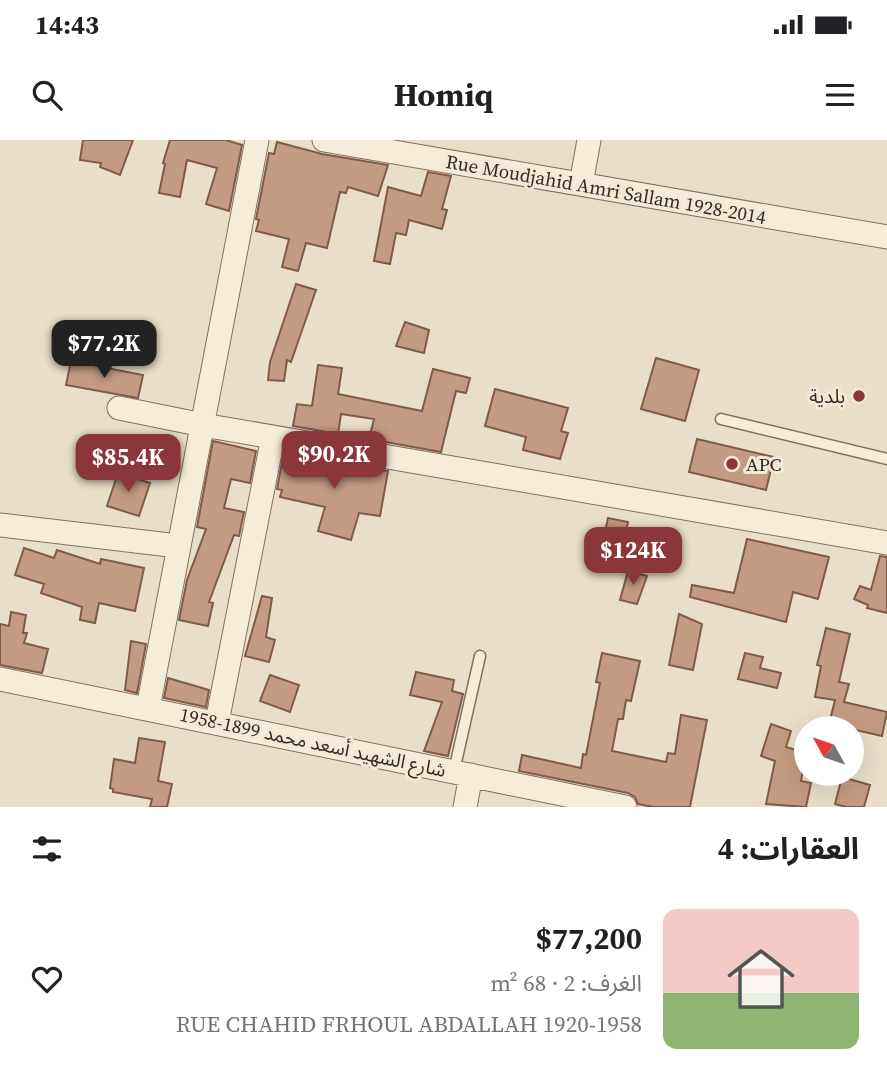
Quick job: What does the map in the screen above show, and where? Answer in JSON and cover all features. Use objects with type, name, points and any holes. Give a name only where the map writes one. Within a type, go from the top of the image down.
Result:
[{"type":"street","points":[[148,708],[257,140]]},
{"type":"street","name":"Rue Moudjahid Amri Sallam 1928-2014","points":[[324,140],[887,237]]},
{"type":"street","points":[[582,184],[589,140]]},
{"type":"street","points":[[119,408],[203,425],[887,543]]},
{"type":"street","points":[[217,722],[273,437]]},
{"type":"street","points":[[0,525],[178,547]]},
{"type":"street","name":"شارع الشهيد أسعد محمد 1899-1958","points":[[0,679],[625,807]]},
{"type":"street","points":[[462,773],[465,807]]},
{"type":"lane","points":[[721,419],[887,459]]},
{"type":"lane","points":[[462,773],[480,656]]},
{"type":"building","points":[[83,140],[133,140],[120,175],[100,167],[101,163],[80,160]]},
{"type":"building","points":[[170,140],[226,140],[242,145],[229,211],[206,204],[217,168],[187,160],[180,197],[159,193],[165,164],[163,163]]},
{"type":"building","points":[[277,142],[322,154],[388,165],[378,196],[348,187],[346,193],[340,192],[327,248],[306,243],[298,271],[282,267],[289,239],[256,231],[269,153],[274,154]]},
{"type":"building","points":[[428,172],[451,176],[442,209],[447,210],[442,229],[409,220],[406,235],[396,233],[390,264],[374,261],[388,187],[421,196]]},
{"type":"building","points":[[296,284],[316,290],[291,362],[287,360],[284,381],[268,380],[270,362]]},
{"type":"building","points":[[405,322],[429,330],[424,353],[396,346]]},
{"type":"building","points":[[656,358],[699,370],[685,421],[641,409]]},
{"type":"building","points":[[71,361],[143,375],[138,398],[66,385]]},
{"type":"building","points":[[318,365],[342,368],[338,394],[422,411],[433,369],[470,378],[466,393],[456,391],[441,452],[369,439],[374,419],[341,414],[338,434],[293,426],[297,404],[312,406]]},
{"type":"building","points":[[495,389],[568,408],[561,431],[568,433],[560,459],[523,450],[526,437],[485,426]]},
{"type":"building","name":"APC","points":[[697,439],[774,457],[766,490],[689,472]]},
{"type":"building","points":[[213,441],[256,451],[250,483],[231,479],[224,508],[244,512],[239,536],[234,535],[209,602],[213,603],[208,626],[179,620],[187,580],[206,529],[197,527]]},
{"type":"building","points":[[289,454],[362,469],[388,471],[380,516],[359,513],[351,540],[318,531],[325,507],[280,497],[282,490],[277,489],[283,457],[288,458]]},
{"type":"building","points":[[118,473],[150,483],[139,516],[107,506]]},
{"type":"building","points":[[608,518],[628,522],[622,549],[602,545]]},
{"type":"building","points":[[747,539],[829,557],[818,599],[793,592],[786,622],[690,597],[692,585],[734,593]]},
{"type":"building","points":[[24,548],[54,558],[57,550],[100,564],[101,559],[144,568],[135,611],[99,603],[95,623],[80,620],[82,607],[41,593],[44,584],[15,575]]},
{"type":"building","points":[[880,556],[887,557],[887,613],[867,608],[868,605],[854,599],[860,586],[871,590]]},
{"type":"building","points":[[628,571],[647,576],[637,604],[620,600]]},
{"type":"building","points":[[262,596],[272,598],[266,637],[275,640],[269,662],[245,656]]},
{"type":"building","points":[[11,612],[26,615],[23,633],[27,633],[24,643],[48,649],[42,673],[0,665],[0,624],[9,626]]},
{"type":"building","points":[[679,614],[702,624],[693,670],[669,665]]},
{"type":"building","points":[[826,628],[850,634],[839,682],[849,684],[844,702],[887,712],[882,736],[864,732],[864,716],[831,716],[835,700],[815,697],[821,666],[817,665]]},
{"type":"building","points":[[131,641],[146,644],[137,693],[125,690]]},
{"type":"building","points":[[602,653],[640,661],[631,701],[626,700],[623,719],[618,719],[612,751],[666,762],[668,753],[675,754],[681,715],[707,720],[690,807],[653,807],[638,804],[635,797],[628,793],[519,771],[522,755],[581,768],[600,683],[596,682]]},
{"type":"building","points":[[745,653],[763,657],[760,668],[781,673],[777,688],[738,679]]},
{"type":"building","points":[[416,672],[454,680],[452,691],[463,694],[448,756],[424,751],[442,702],[410,695]]},
{"type":"building","points":[[270,675],[299,685],[290,712],[260,701]]},
{"type":"building","points":[[168,678],[209,690],[206,707],[164,698]]},
{"type":"building","points":[[771,724],[791,731],[786,747],[794,749],[794,786],[810,786],[806,807],[766,804],[775,761],[761,756]]},
{"type":"building","points":[[139,738],[165,742],[158,781],[172,784],[167,807],[150,807],[152,799],[113,792],[110,788],[114,759],[135,763]]},
{"type":"building","points":[[870,785],[864,807],[835,804],[840,786]]},
{"type":"place","name":"بلدية","points":[[859,396]]},
{"type":"place","name":"APC","points":[[732,464]]}]
